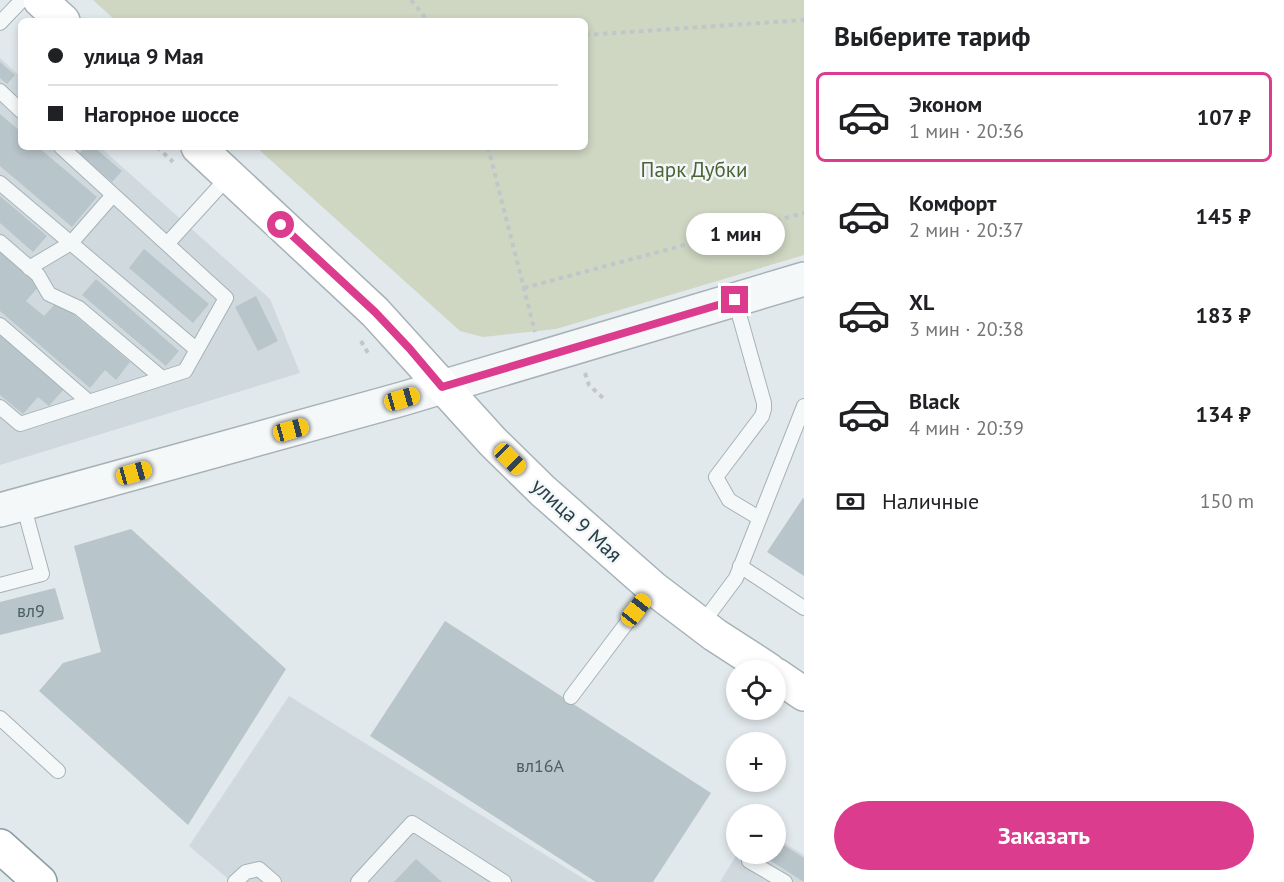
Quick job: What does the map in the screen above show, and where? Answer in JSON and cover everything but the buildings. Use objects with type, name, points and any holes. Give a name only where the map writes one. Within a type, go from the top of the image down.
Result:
[{"type":"main road","points":[[40,0],[60,18]]},
{"type":"main road","name":"улица 9 Мая","points":[[201,150],[375,312],[442,387],[543,491],[654,588],[701,625],[754,660]]},
{"type":"main road","points":[[786,682],[804,694]]},
{"type":"main road","points":[[0,846],[40,882]]},
{"type":"street","points":[[11,507],[442,387],[804,279]]},
{"type":"lane","points":[[0,23],[22,0]]},
{"type":"lane","points":[[0,92],[18,108]]},
{"type":"lane","points":[[0,407],[20,424],[185,371],[226,298],[64,150]]},
{"type":"lane","points":[[167,244],[229,176]]},
{"type":"lane","points":[[0,183],[197,350]]},
{"type":"lane","points":[[29,268],[71,243],[113,195]]},
{"type":"lane","points":[[0,242],[38,276],[49,294],[79,308],[162,378]]},
{"type":"lane","points":[[735,300],[764,409],[762,416],[716,477],[729,500],[759,518]]},
{"type":"lane","points":[[0,325],[89,402]]},
{"type":"lane","points":[[701,625],[736,578],[804,406]]},
{"type":"lane","points":[[0,585],[42,574],[11,507]]},
{"type":"lane","points":[[740,566],[804,608]]},
{"type":"lane","points":[[571,697],[654,588]]},
{"type":"lane","points":[[0,718],[58,771]]},
{"type":"lane","points":[[358,882],[412,823],[504,882]]},
{"type":"lane","points":[[754,864],[785,882]]},
{"type":"lane","points":[[235,882],[246,872],[259,869],[274,882]]},
{"type":"path","points":[[411,0],[426,18]]},
{"type":"path","points":[[588,35],[804,20]]},
{"type":"path","points":[[489,150],[536,337]]},
{"type":"path","points":[[524,288],[804,213]]},
{"type":"path","points":[[584,370],[589,385],[603,398]]},
{"type":"shaded area","points":[[0,58],[18,74],[18,150],[103,150],[270,299],[300,373],[0,465]]},
{"type":"shaded area","points":[[289,696],[589,882],[232,882],[189,846]]},
{"type":"shaded area","points":[[786,844],[804,855],[804,882],[720,882],[731,864],[786,864]]},
{"type":"green space","name":"Парк Дубки","points":[[93,0],[804,0],[804,255],[556,329],[483,337],[460,331],[259,150],[588,150],[588,18],[113,18]]},
{"type":"route","points":[[281,225],[375,312],[442,387],[735,300]]}]
